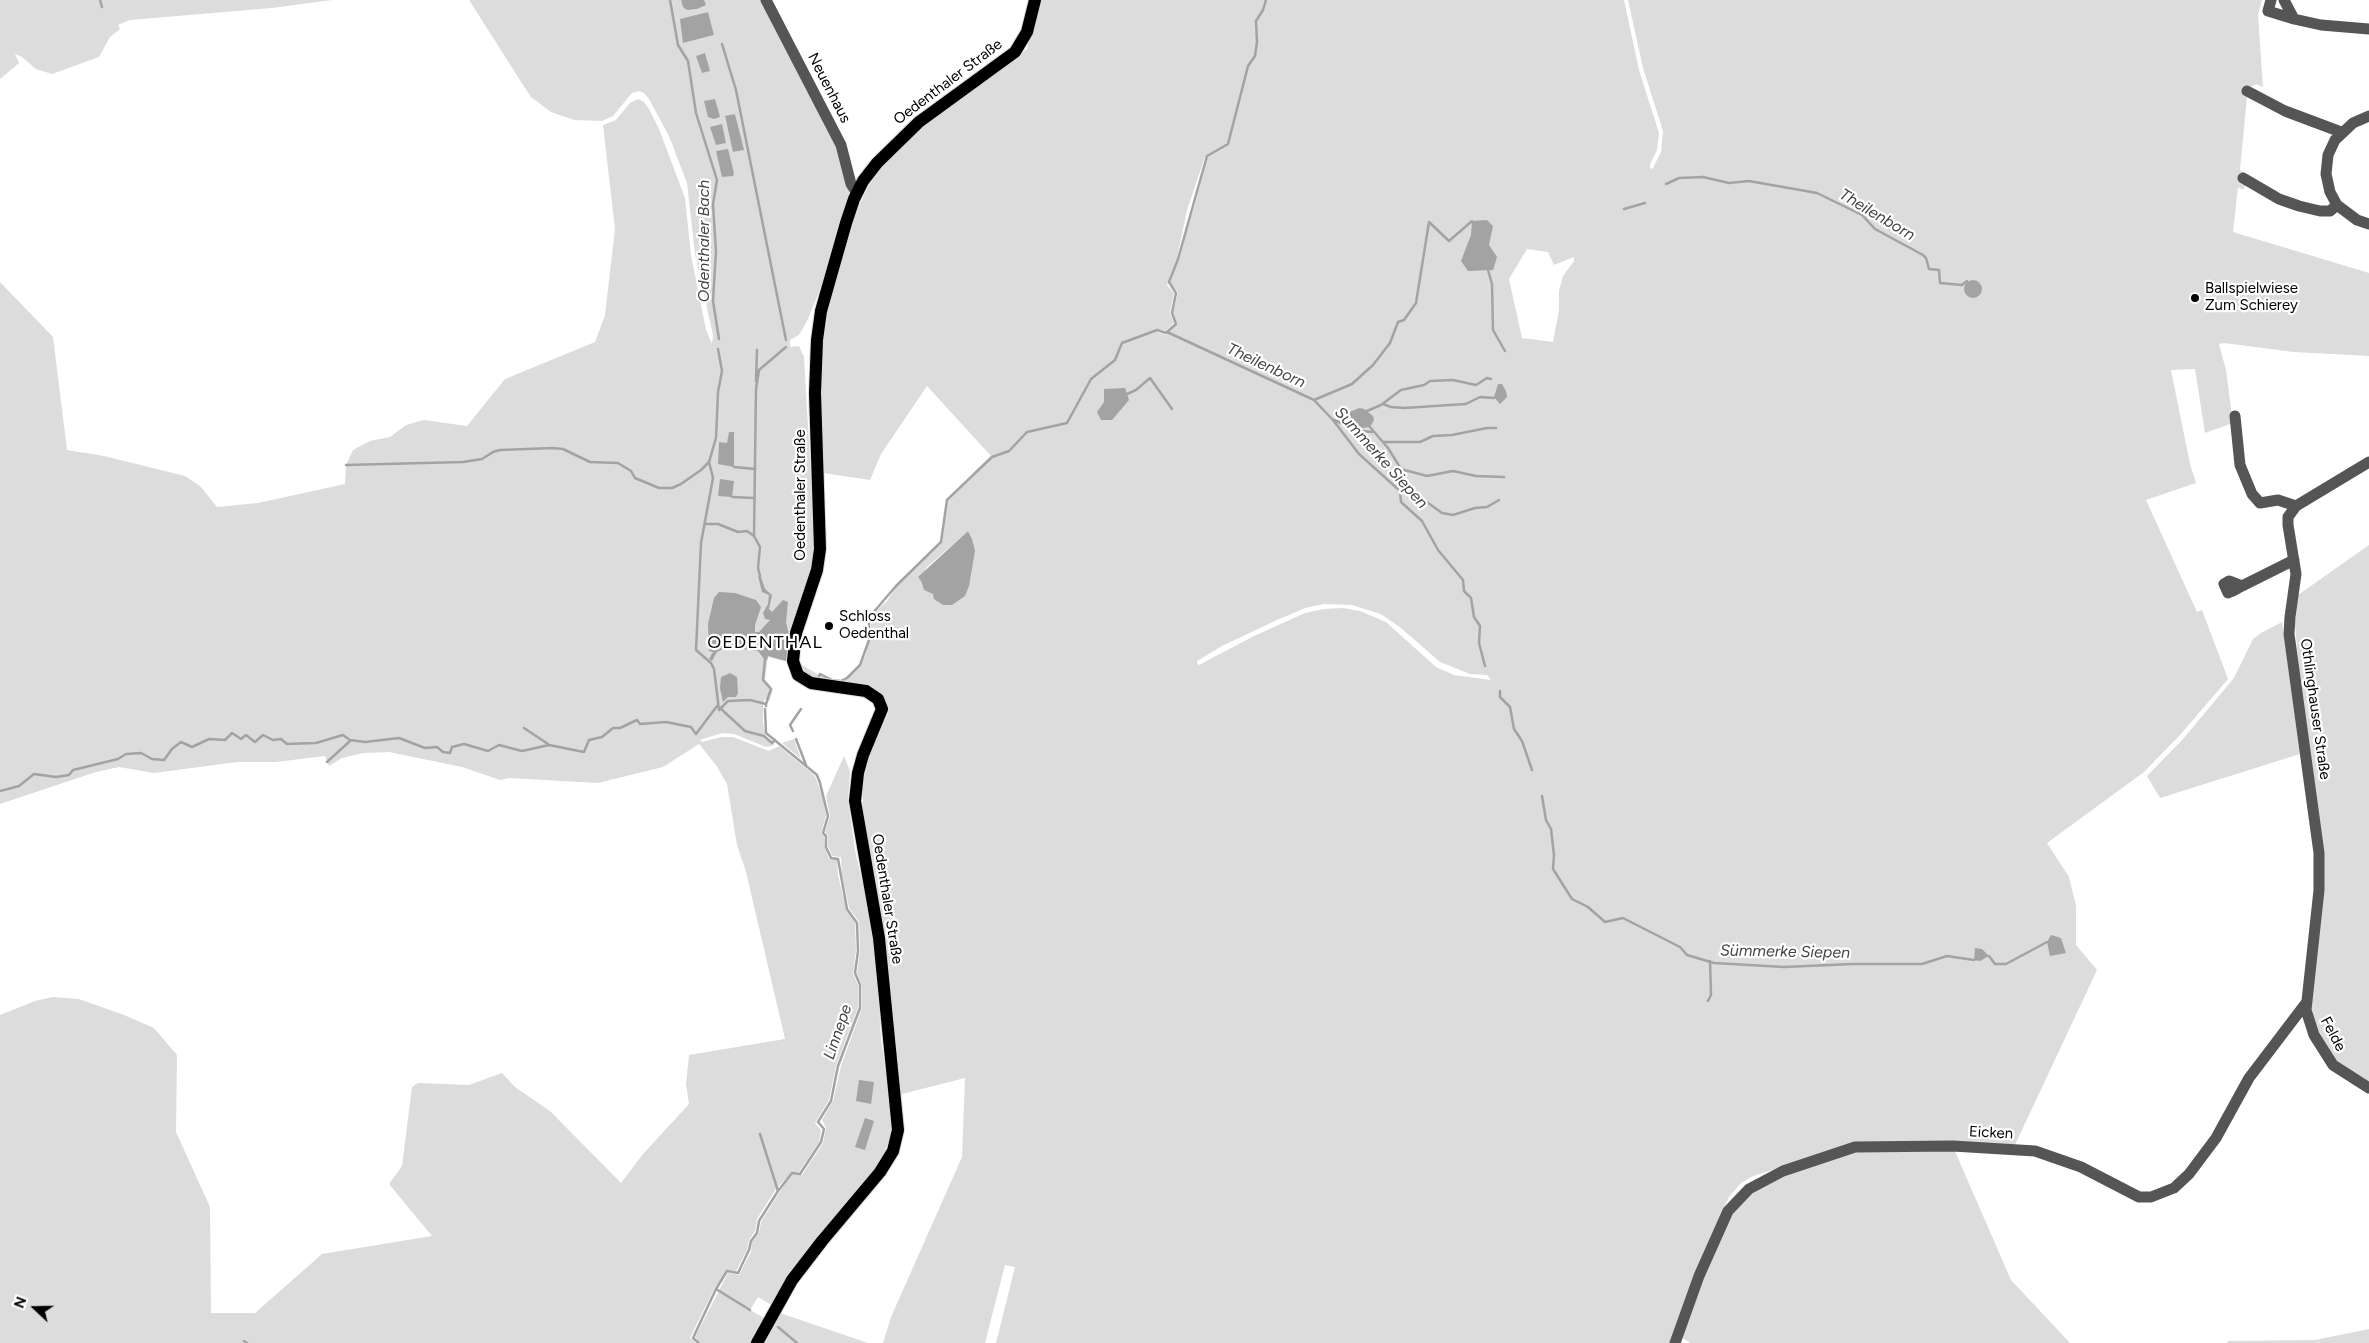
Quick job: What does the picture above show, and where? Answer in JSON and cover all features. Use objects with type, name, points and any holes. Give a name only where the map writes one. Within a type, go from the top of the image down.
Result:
[{"type":"main road","name":"Oedenthaler Straße","points":[[757,1343],[792,1280],[880,1172],[893,1150],[898,1130],[879,938],[855,801],[858,773],[863,755],[882,710],[878,700],[866,691],[811,683],[798,675],[793,660],[796,633],[818,570],[820,549],[815,393],[821,311],[846,223],[857,194],[874,167],[904,135],[1015,52],[1027,32],[1035,0]]},
{"type":"street","name":"Neuenhaus","points":[[766,0],[841,145],[851,184],[857,194]]},
{"type":"street","points":[[2271,0],[2268,11],[2294,19],[2321,25],[2369,29]]},
{"type":"street","points":[[2284,0],[2294,19]]},
{"type":"street","points":[[2247,91],[2285,111],[2341,132]]},
{"type":"street","points":[[2369,116],[2352,123],[2341,132],[2335,140],[2327,162],[2327,180],[2337,205],[2357,220],[2369,224]]},
{"type":"street","points":[[2248,184],[2279,199],[2311,209],[2330,211],[2337,205]]},
{"type":"street","points":[[2235,416],[2240,465],[2252,494],[2260,503],[2278,500],[2296,506],[2369,462]]},
{"type":"street","name":"Othlinghauser Straße","points":[[2296,506],[2288,517],[2296,574],[2290,617],[2290,634],[2317,834],[2320,872],[2306,1004]]},
{"type":"street","points":[[2242,586],[2294,560]]},
{"type":"street","name":"Felde","points":[[2306,1004],[2307,1016],[2314,1036],[2330,1062],[2337,1069],[2369,1088]]},
{"type":"street","name":"Eicken","points":[[1675,1343],[1698,1276],[1728,1211],[1749,1189],[1783,1171],[1855,1148],[1954,1146],[2035,1151],[2080,1167],[2139,1197],[2151,1197],[2174,1188],[2189,1174],[2216,1138],[2249,1078],[2306,1004]]},
{"type":"shaded area","points":[[0,0],[332,0],[272,8],[130,20],[118,25],[120,29],[110,37],[99,57],[52,74],[36,69],[22,57],[15,54],[19,63],[0,79]]},
{"type":"shaded area","points":[[469,0],[681,0],[683,7],[687,10],[697,9],[705,4],[704,0],[764,0],[840,146],[851,190],[826,276],[807,321],[799,335],[790,340],[790,347],[799,346],[804,357],[815,548],[814,568],[789,662],[768,657],[765,679],[773,689],[769,701],[765,699],[763,703],[763,722],[765,735],[775,745],[766,747],[734,734],[722,733],[700,740],[702,742],[721,737],[733,737],[769,751],[779,746],[815,776],[823,798],[826,815],[821,834],[824,836],[829,859],[837,860],[838,875],[846,909],[855,923],[856,950],[853,974],[858,985],[858,1008],[836,1066],[829,1100],[815,1123],[821,1130],[819,1142],[799,1172],[792,1172],[776,1189],[757,1219],[755,1231],[749,1240],[747,1250],[736,1271],[727,1270],[714,1289],[690,1338],[697,1343],[0,1343],[0,1015],[35,1001],[53,997],[79,999],[124,1015],[154,1028],[177,1055],[176,1132],[210,1207],[211,1313],[255,1313],[322,1254],[432,1236],[389,1184],[402,1166],[412,1087],[418,1083],[469,1085],[502,1073],[515,1087],[550,1111],[621,1183],[643,1154],[689,1104],[686,1084],[689,1055],[785,1039],[746,872],[737,845],[727,784],[716,765],[699,744],[663,767],[598,783],[509,778],[500,780],[462,767],[389,752],[364,753],[342,758],[329,766],[325,756],[276,762],[237,762],[154,773],[119,767],[96,772],[0,804],[0,282],[53,337],[67,450],[104,456],[185,476],[200,486],[217,507],[258,503],[345,484],[346,465],[353,450],[370,441],[390,437],[406,425],[424,420],[467,426],[505,379],[595,342],[605,315],[615,229],[603,125],[616,120],[630,103],[638,99],[644,102],[649,109],[659,129],[685,198],[691,255],[706,330],[712,344],[713,335],[695,254],[687,183],[669,136],[649,99],[644,93],[639,91],[632,93],[613,116],[602,121],[574,120],[551,112],[531,97]],"holes":[[[707,12],[714,35],[683,43]],[[735,114],[743,150],[734,152],[725,117]]]},
{"type":"shaded area","points":[[681,0],[704,0],[706,5],[697,9],[687,10],[683,7]]},
{"type":"shaded area","points":[[1039,0],[1624,0],[1639,70],[1659,133],[1657,150],[1650,164],[1650,169],[1653,168],[1661,152],[1663,131],[1643,68],[1628,0],[2262,0],[2258,14],[2263,87],[2256,84],[2250,87],[2247,96],[2240,170],[2246,174],[2245,186],[2243,190],[2238,187],[2233,232],[2369,273],[2369,356],[2294,352],[2224,343],[2219,344],[2226,370],[2233,423],[2205,433],[2195,369],[2171,370],[2190,464],[2196,483],[2146,500],[2197,612],[2202,610],[2228,679],[2180,735],[2144,772],[2047,843],[2069,877],[2076,906],[2076,945],[2097,970],[2014,1147],[1854,1145],[1753,1176],[1741,1183],[1725,1205],[1697,1275],[1673,1343],[996,1343],[1015,1267],[1005,1265],[985,1343],[883,1343],[891,1317],[962,1157],[965,1078],[898,1095],[863,814],[863,783],[869,756],[889,711],[882,697],[819,680],[821,676],[841,681],[848,678],[861,665],[866,654],[873,614],[887,601],[896,587],[942,543],[948,501],[974,476],[972,474],[991,456],[927,386],[881,454],[870,480],[823,473],[821,384],[825,311],[850,225],[870,183],[883,165],[908,138],[1027,49]],"holes":[[[1205,157],[1205,167],[1194,208],[1170,283],[1178,292],[1173,313],[1177,324],[1166,335],[1157,332],[1156,329],[1166,331],[1174,323],[1170,313],[1174,293],[1167,285],[1177,258],[1187,210]],[[1527,249],[1548,252],[1554,265],[1574,257],[1574,261],[1563,276],[1559,291],[1559,310],[1553,342],[1522,338],[1509,279]],[[968,531],[972,539],[924,590],[921,581],[926,568]],[[1324,604],[1352,605],[1381,614],[1401,628],[1440,662],[1470,674],[1487,675],[1491,680],[1454,675],[1436,667],[1386,622],[1360,611],[1343,608],[1305,613],[1252,637],[1199,665],[1197,663],[1197,661],[1222,646],[1305,608]]]},
{"type":"shaded area","points":[[708,12],[714,35],[683,43],[680,19]]},
{"type":"shaded area","points":[[705,53],[710,71],[702,73],[696,56]]},
{"type":"shaded area","points":[[715,99],[720,117],[714,119],[708,117],[704,101]]},
{"type":"shaded area","points":[[735,114],[744,150],[733,152],[725,116]]},
{"type":"shaded area","points":[[722,124],[726,143],[716,145],[710,127]]},
{"type":"shaded area","points":[[728,149],[734,173],[733,176],[722,177],[716,151]]},
{"type":"shaded area","points":[[1487,220],[1493,226],[1489,245],[1497,257],[1493,270],[1468,271],[1461,261],[1471,235],[1472,221]]},
{"type":"shaded area","points":[[1969,280],[1977,280],[1982,285],[1980,296],[1969,298],[1964,293],[1964,285]]},
{"type":"shaded area","points":[[1498,384],[1502,384],[1507,397],[1500,404],[1494,397]]},
{"type":"shaded area","points":[[1125,388],[1129,400],[1112,420],[1101,420],[1097,412],[1104,402],[1104,389]]},
{"type":"shaded area","points":[[1359,408],[1364,409],[1373,416],[1374,420],[1370,427],[1356,429],[1348,423],[1350,412]]},
{"type":"shaded area","points":[[729,432],[734,432],[734,467],[718,464],[719,442],[727,443]]},
{"type":"shaded area","points":[[720,479],[734,481],[732,497],[718,496]]},
{"type":"shaded area","points":[[968,531],[975,551],[969,586],[965,596],[952,605],[943,605],[934,599],[933,594],[924,590],[918,577]]},
{"type":"shaded area","points":[[2369,545],[2369,1086],[2346,1072],[2316,1036],[2311,1003],[2320,916],[2295,624],[2298,595]]},
{"type":"shaded area","points":[[758,576],[761,577],[765,589],[772,595],[769,609],[772,612],[783,600],[788,602],[786,622],[791,644],[789,662],[768,656],[767,660],[764,659],[758,651],[727,647],[717,652],[712,661],[709,659],[713,652],[709,651],[708,624],[714,598],[719,592],[735,593],[756,600],[761,607],[755,625],[755,632],[759,632],[770,620],[765,619],[763,613],[768,604],[769,595],[762,592]]},
{"type":"shaded area","points":[[2282,622],[2300,754],[2160,798],[2147,776],[2183,739],[2234,678],[2253,639]]},
{"type":"shaded area","points":[[797,662],[819,675],[817,680],[801,672]]},
{"type":"shaded area","points":[[730,673],[737,677],[738,693],[736,697],[728,697],[723,702],[720,688],[721,677]]},
{"type":"shaded area","points":[[794,739],[796,745],[801,759],[782,743]]},
{"type":"shaded area","points":[[844,756],[850,771],[848,801],[855,850],[875,938],[881,1039],[892,1118],[890,1138],[882,1159],[773,1306],[758,1297],[750,1310],[766,1319],[751,1343],[701,1343],[695,1337],[728,1273],[739,1275],[751,1252],[752,1242],[759,1233],[761,1222],[786,1182],[792,1174],[802,1175],[823,1143],[826,1128],[822,1120],[833,1101],[841,1066],[862,1008],[862,986],[857,973],[860,951],[859,922],[849,908],[842,874],[841,857],[832,856],[828,846],[828,835],[825,832],[830,816],[826,796]]},
{"type":"shaded area","points":[[2051,935],[2061,938],[2066,953],[2050,956],[2047,942]]},
{"type":"shaded area","points":[[1975,948],[1982,949],[1989,956],[1980,961],[1974,960]]},
{"type":"shaded area","points":[[859,1080],[874,1082],[871,1104],[856,1101]]},
{"type":"shaded area","points":[[865,1118],[874,1121],[865,1150],[855,1147]]},
{"type":"shaded area","points":[[1954,1149],[2011,1280],[2070,1343],[1690,1343],[1680,1336],[1701,1276],[1744,1188],[1855,1150]]},
{"type":"shaded area","points":[[780,1313],[868,1343],[765,1343]]},
{"type":"shaded area","points":[[2369,1329],[2369,1343],[2227,1343],[2228,1341],[2315,1340]]},
{"type":"waterway","points":[[100,0],[102,7]]},
{"type":"waterway","name":"Odenthaler Bach","points":[[670,0],[678,45],[688,61],[696,113],[717,180],[713,204],[716,251],[713,301],[719,339]]},
{"type":"waterway","points":[[818,680],[820,674],[832,680],[841,681],[847,678],[860,665],[869,640],[869,622],[872,614],[896,586],[941,542],[947,500],[992,457],[1009,451],[1027,432],[1067,423],[1091,379],[1115,360],[1122,343],[1157,330],[1166,333],[1176,324],[1172,313],[1176,293],[1169,282],[1178,259],[1207,156],[1228,144],[1248,66],[1255,56],[1257,42],[1256,21],[1263,10],[1266,0]]},
{"type":"waterway","points":[[722,44],[736,90],[786,340]]},
{"type":"waterway","name":"Theilenborn","points":[[1666,184],[1679,178],[1703,177],[1729,183],[1749,181],[1817,193],[1862,215],[1875,229],[1923,255],[1926,258],[1929,269],[1939,270],[1940,283],[1962,285],[1967,281]]},
{"type":"waterway","name":"Theilenborn","points":[[1624,209],[1645,203]]},
{"type":"waterway","name":"Theilenborn","points":[[1167,332],[1314,400],[1352,384],[1373,365],[1390,343],[1398,322],[1404,320],[1416,303],[1429,222],[1449,241],[1472,221]]},
{"type":"waterway","points":[[1488,270],[1492,284],[1493,330],[1505,351]]},
{"type":"waterway","points":[[760,576],[758,568],[760,547],[754,536],[756,389],[759,370],[786,347]]},
{"type":"waterway","name":"Odenthaler Bach","points":[[718,349],[722,371],[718,392],[716,438],[709,462],[713,478],[701,543],[696,650],[711,663],[714,669],[719,710],[728,701],[750,700],[766,704],[766,706]]},
{"type":"waterway","points":[[756,381],[757,350]]},
{"type":"waterway","points":[[1127,394],[1136,390],[1150,378],[1172,409]]},
{"type":"waterway","points":[[1367,411],[1381,405],[1401,390],[1424,385],[1430,381],[1453,380],[1476,385],[1487,378],[1491,379]]},
{"type":"waterway","points":[[1383,404],[1404,408],[1466,404],[1480,397],[1494,398]]},
{"type":"waterway","name":"Summerke Siepen","points":[[1314,400],[1333,420],[1359,454],[1400,491],[1401,502],[1422,521],[1438,550],[1463,580],[1464,591],[1471,598],[1474,617],[1480,626],[1479,643],[1485,666]]},
{"type":"waterway","points":[[1334,420],[1345,425],[1348,423]]},
{"type":"waterway","points":[[1345,425],[1355,430],[1372,432]]},
{"type":"waterway","points":[[1370,427],[1388,448],[1401,469],[1427,476],[1453,471],[1476,476],[1504,477]]},
{"type":"waterway","points":[[1383,442],[1420,442],[1433,436],[1496,428]]},
{"type":"waterway","points":[[346,465],[463,462],[482,459],[500,450],[553,448],[563,449],[590,462],[618,463],[631,471],[635,478],[659,488],[672,488],[701,470],[709,462]]},
{"type":"waterway","points":[[734,467],[755,469]]},
{"type":"waterway","points":[[1400,491],[1424,500],[1442,513],[1453,515],[1475,508],[1487,507],[1499,500]]},
{"type":"waterway","points":[[732,497],[754,498]]},
{"type":"waterway","name":"Odenthaler Bach","points":[[705,524],[718,524],[738,532],[747,531],[754,536]]},
{"type":"waterway","points":[[765,659],[763,680],[771,689],[766,704]]},
{"type":"waterway","name":"Summerke Siepen","points":[[1500,691],[1500,697],[1510,707],[1514,729],[1522,741],[1532,770]]},
{"type":"waterway","points":[[0,791],[19,786],[34,774],[56,777],[69,775],[73,770],[118,759],[126,754],[141,753],[152,759],[164,760],[172,749],[181,742],[192,747],[209,739],[225,740],[232,733],[241,739],[246,735],[255,742],[263,735],[273,740],[281,739],[287,744],[316,743],[343,735],[350,740],[365,742],[399,738],[425,748],[437,747],[443,752],[450,753],[452,747],[464,744],[488,751],[499,745],[522,751],[549,745],[584,752],[589,740],[602,737],[613,728],[620,728],[637,720],[640,724],[666,722],[691,727],[696,734],[717,706]]},
{"type":"waterway","points":[[720,708],[745,731],[764,736],[772,743],[775,740]]},
{"type":"waterway","name":"Linnepe","points":[[699,1343],[693,1338],[716,1289],[727,1271],[738,1273],[749,1250],[751,1241],[757,1233],[759,1221],[778,1191],[792,1173],[800,1174],[821,1142],[824,1129],[818,1122],[831,1101],[838,1066],[860,1008],[860,985],[855,973],[858,951],[857,923],[847,909],[838,859],[831,858],[826,847],[826,836],[823,833],[828,816],[820,783],[817,775],[766,733],[765,709]]},
{"type":"waterway","points":[[793,731],[790,725],[801,709]]},
{"type":"waterway","points":[[524,728],[548,744]]},
{"type":"waterway","points":[[796,739],[806,765]]},
{"type":"waterway","points":[[327,762],[350,741]]},
{"type":"waterway","name":"Sümmerke Siepen","points":[[1542,796],[1546,820],[1551,829],[1554,855],[1553,869],[1572,899],[1588,907],[1605,922],[1623,918],[1680,947],[1687,955],[1714,963],[1784,967],[1852,964],[1922,964],[1947,956],[1974,960]]},
{"type":"waterway","name":"Sümmerke Siepen","points":[[1989,956],[1995,964],[2006,964],[2047,942]]},
{"type":"waterway","points":[[1708,1001],[1711,995],[1710,961]]},
{"type":"waterway","points":[[760,1134],[778,1191]]},
{"type":"waterway","points":[[716,1289],[750,1310]]},
{"type":"waterway","points":[[778,1327],[797,1343]]},
{"type":"place","name":"Ballspielwiese Zum Schierey","points":[[2195,298]]},
{"type":"place","name":"Schloss Oedenthal","points":[[829,626]]},
{"type":"district","name":"OEDENTHAL","points":[[765,643]]}]
